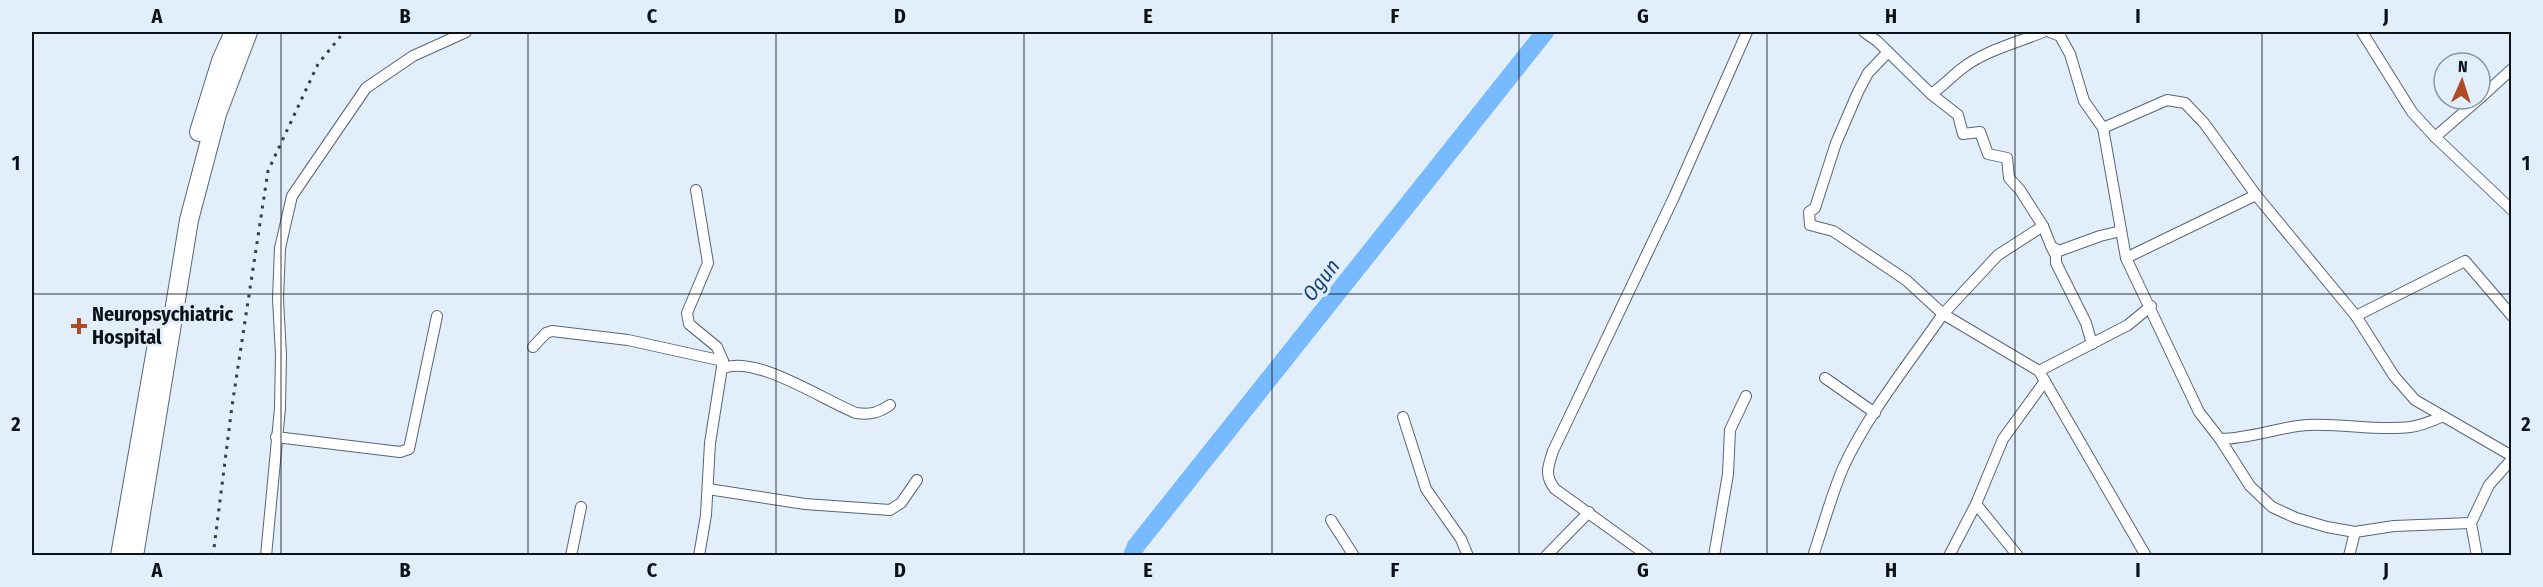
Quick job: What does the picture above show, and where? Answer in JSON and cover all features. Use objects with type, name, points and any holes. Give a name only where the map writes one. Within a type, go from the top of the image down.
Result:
[{"type":"highway","points":[[120,555],[186,184],[206,105],[234,32]]},
{"type":"highway","points":[[134,555],[189,220],[217,114],[248,32]]},
{"type":"street","points":[[266,555],[280,408],[281,355],[278,298],[280,248],[292,196],[366,88],[414,56],[466,32]]},
{"type":"street","points":[[1648,555],[1555,489],[1549,482],[1547,474],[1553,451],[1674,197],[1747,32]]},
{"type":"street","points":[[1863,32],[1888,52],[1931,94],[1958,115],[1963,134],[1980,132],[1988,154],[2007,158],[2009,178],[2020,189],[2043,226],[2056,256],[2056,263],[2086,323],[2092,344]]},
{"type":"street","points":[[1931,94],[1983,56],[2043,32]]},
{"type":"street","points":[[2050,32],[2060,36],[2070,54],[2085,101],[2103,128],[2126,258],[2151,306],[2199,412],[2220,439],[2250,486],[2272,507],[2296,518],[2326,527],[2355,532],[2394,526],[2471,523]]},
{"type":"street","points":[[2362,32],[2412,112],[2511,210]]},
{"type":"street","points":[[1888,52],[1868,73],[1858,92],[1836,143],[1815,208],[1809,212],[1810,225],[1833,231],[1906,280],[1943,314],[2042,376],[2146,555]]},
{"type":"street","points":[[2492,86],[2511,69]]},
{"type":"street","points":[[2103,128],[2167,100],[2185,103],[2204,123],[2256,195],[2356,316],[2394,375],[2415,400],[2511,457],[2489,485],[2471,523],[2477,555]]},
{"type":"street","points":[[2435,137],[2464,111]]},
{"type":"street","points":[[696,190],[708,263],[687,313],[687,320],[693,329],[717,347],[723,364],[710,442],[708,489],[699,555]]},
{"type":"street","points":[[2126,258],[2256,195]]},
{"type":"street","points":[[1813,555],[1843,469],[1875,413],[1943,314],[1998,255],[2043,226]]},
{"type":"street","points":[[2050,246],[2059,251],[2121,231]]},
{"type":"street","points":[[2356,316],[2465,261],[2511,316]]},
{"type":"street","points":[[1949,555],[1976,504],[2002,440],[2042,376],[2092,344],[2128,325],[2151,306]]},
{"type":"street","points":[[276,437],[400,452],[409,449],[437,316]]},
{"type":"street","points":[[533,347],[546,333],[552,331],[628,340],[785,378],[856,413],[869,415],[890,405]]},
{"type":"street","points":[[1825,378],[1875,413]]},
{"type":"street","points":[[1714,555],[1728,474],[1730,430],[1746,396]]},
{"type":"street","points":[[1403,417],[1426,489],[1461,539],[1468,555]]},
{"type":"street","points":[[2220,439],[2261,435],[2309,424],[2413,427],[2442,417]]},
{"type":"street","points":[[708,489],[805,504],[890,510],[901,503],[917,480]]},
{"type":"street","points":[[1976,504],[2018,555]]},
{"type":"street","points":[[571,555],[581,507]]},
{"type":"street","points":[[1546,555],[1589,512]]},
{"type":"street","points":[[1331,520],[1354,555]]},
{"type":"street","points":[[2349,555],[2355,532]]},
{"type":"waterway","name":"Ogun","points":[[1132,556],[1136,546],[1545,32]]},
{"type":"railway","points":[[213,556],[232,406],[268,171],[318,64],[344,32]]},
{"type":"place","name":"Neuropsychiatric Hospital","points":[[79,326]]}]
